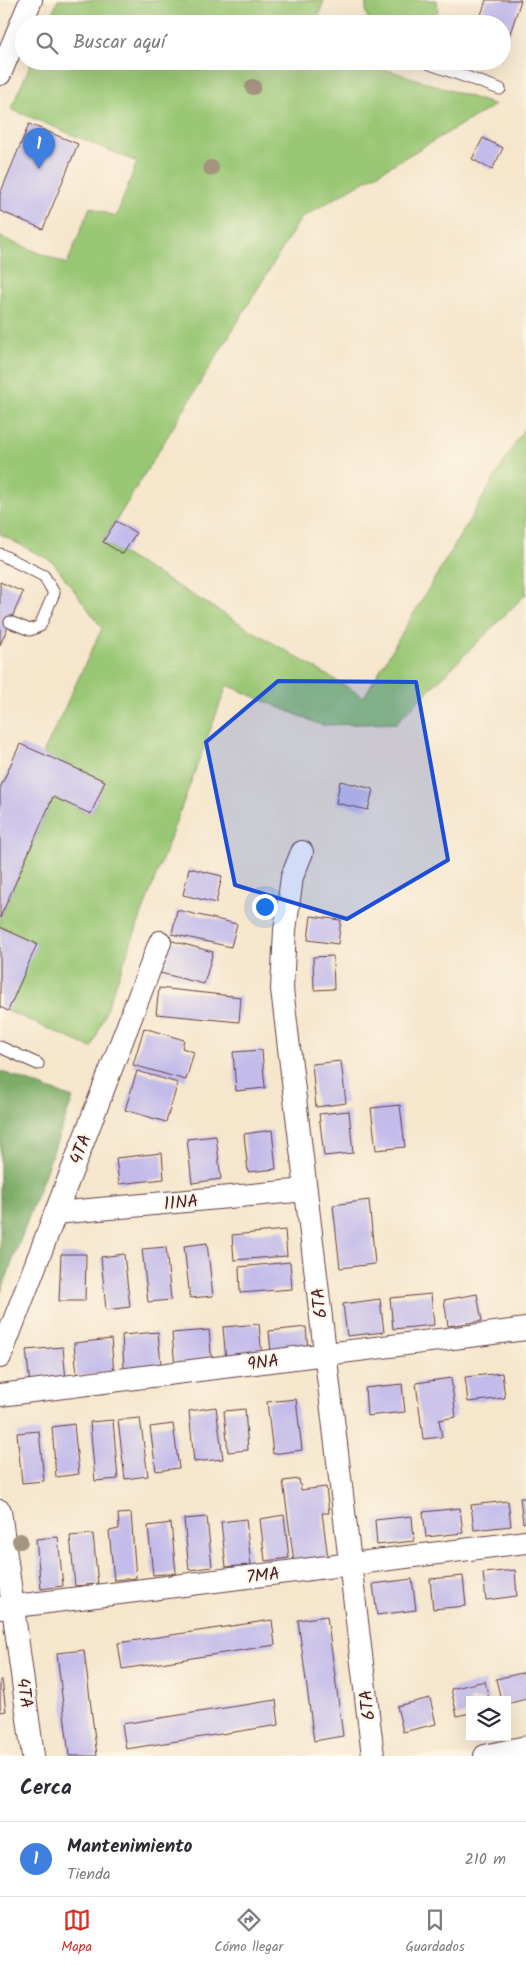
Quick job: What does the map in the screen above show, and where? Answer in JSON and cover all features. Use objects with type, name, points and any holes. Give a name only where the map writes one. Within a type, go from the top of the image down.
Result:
[{"type":"street","points":[[25,15],[31,0]]},
{"type":"street","points":[[0,74],[15,38]]},
{"type":"street","name":"6TA","points":[[302,852],[292,877],[285,930],[282,989],[373,1756]]},
{"type":"street","name":"4TA","points":[[0,1357],[160,942]]},
{"type":"street","name":"11NA","points":[[56,1213],[306,1190]]},
{"type":"street","name":"9NA","points":[[0,1395],[526,1330]]},
{"type":"street","name":"4TA","points":[[0,1511],[6,1607],[33,1756]]},
{"type":"street","name":"7MA","points":[[6,1607],[526,1542]]},
{"type":"street","points":[[486,1756],[526,1747]]},
{"type":"lane","points":[[447,70],[500,89]]},
{"type":"lane","points":[[0,554],[44,576],[54,593],[40,626],[30,630],[10,622]]},
{"type":"lane","points":[[0,1048],[38,1064]]},
{"type":"highlighted area","points":[[278,681],[416,682],[448,860],[347,919],[235,885],[206,742]]},
{"type":"green space","points":[[58,0],[324,0],[319,15],[52,15]]},
{"type":"green space","points":[[366,0],[437,0],[438,10],[436,15],[367,15]]},
{"type":"green space","points":[[28,70],[388,70],[495,105],[301,218],[103,542],[364,697],[526,425],[526,594],[396,723],[321,725],[227,685],[92,1048],[6,1010],[37,944],[0,927],[0,918],[53,797],[91,814],[105,781],[43,754],[102,628],[53,562],[0,534],[0,237],[67,264],[90,207],[116,217],[137,162],[11,109]]},
{"type":"green space","points":[[0,1071],[73,1098],[0,1295]]},
{"type":"building","points":[[486,0],[521,0],[511,31],[511,15],[481,15]]},
{"type":"building","points":[[29,124],[78,144],[43,229],[0,211],[0,194]]},
{"type":"building","points":[[483,138],[503,148],[492,170],[472,159]]},
{"type":"building","points":[[116,521],[136,533],[123,554],[103,542]]},
{"type":"building","points":[[0,582],[23,592],[0,645]]},
{"type":"building","points":[[20,744],[105,781],[91,814],[53,797],[0,918],[0,788]]},
{"type":"building","points":[[340,781],[373,789],[368,810],[336,803]]},
{"type":"building","points":[[189,868],[222,876],[216,903],[183,895]]},
{"type":"building","points":[[177,910],[237,924],[231,947],[172,934]]},
{"type":"building","points":[[311,916],[341,920],[338,944],[308,940]]},
{"type":"building","points":[[0,927],[37,944],[8,1011],[0,1007]]},
{"type":"building","points":[[169,940],[213,952],[204,984],[160,973]]},
{"type":"building","points":[[333,956],[334,989],[314,990],[313,957]]},
{"type":"building","points":[[159,988],[241,997],[239,1022],[156,1014]]},
{"type":"building","points":[[144,1028],[184,1040],[182,1048],[194,1052],[186,1080],[133,1065]]},
{"type":"building","points":[[262,1050],[265,1088],[236,1091],[233,1052]]},
{"type":"building","points":[[341,1061],[346,1103],[316,1107],[312,1064]]},
{"type":"building","points":[[137,1071],[178,1083],[166,1122],[125,1110]]},
{"type":"building","points":[[400,1105],[405,1147],[376,1150],[371,1108]]},
{"type":"building","points":[[349,1111],[353,1153],[324,1156],[319,1114]]},
{"type":"building","points":[[272,1130],[276,1169],[248,1172],[244,1134]]},
{"type":"building","points":[[216,1136],[221,1179],[192,1183],[187,1139]]},
{"type":"building","points":[[162,1153],[164,1179],[119,1184],[116,1158]]},
{"type":"building","points":[[369,1200],[375,1264],[340,1268],[333,1205]]},
{"type":"building","points":[[285,1230],[287,1256],[234,1260],[232,1235]]},
{"type":"building","points":[[207,1243],[213,1296],[190,1298],[184,1246]]},
{"type":"building","points":[[166,1247],[171,1300],[148,1302],[142,1249]]},
{"type":"building","points":[[61,1254],[86,1254],[85,1301],[59,1301]]},
{"type":"building","points":[[124,1254],[130,1307],[106,1310],[101,1257]]},
{"type":"building","points":[[290,1262],[292,1289],[240,1293],[239,1267]]},
{"type":"building","points":[[431,1294],[434,1325],[393,1329],[390,1298]]},
{"type":"building","points":[[477,1294],[482,1321],[448,1326],[444,1300]]},
{"type":"building","points":[[380,1299],[384,1332],[347,1336],[343,1304]]},
{"type":"building","points":[[259,1324],[262,1357],[226,1361],[223,1327]]},
{"type":"building","points":[[306,1327],[308,1349],[271,1353],[269,1331]]},
{"type":"building","points":[[209,1330],[212,1363],[175,1367],[172,1333]]},
{"type":"building","points":[[158,1332],[161,1365],[124,1369],[122,1335]]},
{"type":"building","points":[[111,1339],[114,1373],[77,1376],[74,1343]]},
{"type":"building","points":[[63,1347],[66,1381],[30,1384],[26,1350]]},
{"type":"building","points":[[502,1373],[505,1398],[468,1402],[465,1377]]},
{"type":"building","points":[[451,1378],[456,1417],[439,1420],[442,1437],[423,1439],[416,1383]]},
{"type":"building","points":[[402,1384],[405,1412],[367,1416],[365,1388]]},
{"type":"building","points":[[296,1399],[302,1450],[273,1454],[267,1402]]},
{"type":"building","points":[[216,1407],[223,1459],[194,1462],[189,1411]]},
{"type":"building","points":[[245,1409],[248,1450],[228,1452],[224,1411]]},
{"type":"building","points":[[140,1418],[148,1476],[125,1479],[118,1420]]},
{"type":"building","points":[[113,1420],[118,1479],[95,1481],[90,1422]]},
{"type":"building","points":[[74,1424],[79,1474],[56,1477],[52,1427]]},
{"type":"building","points":[[173,1424],[179,1468],[156,1471],[150,1427]]},
{"type":"building","points":[[39,1431],[44,1481],[22,1483],[17,1433]]},
{"type":"building","points":[[299,1479],[301,1490],[326,1487],[329,1513],[322,1513],[328,1558],[294,1562],[283,1481]]},
{"type":"building","points":[[520,1498],[526,1498],[526,1522],[523,1523]]},
{"type":"building","points":[[508,1501],[511,1526],[474,1530],[471,1505]]},
{"type":"building","points":[[460,1508],[463,1533],[426,1537],[423,1512]]},
{"type":"building","points":[[131,1513],[136,1578],[114,1580],[109,1531],[119,1529],[118,1514]]},
{"type":"building","points":[[284,1515],[289,1558],[265,1561],[260,1519]]},
{"type":"building","points":[[412,1516],[414,1541],[377,1545],[375,1520]]},
{"type":"building","points":[[207,1517],[212,1567],[189,1570],[184,1519]]},
{"type":"building","points":[[246,1519],[251,1565],[226,1567],[221,1522]]},
{"type":"building","points":[[171,1523],[176,1573],[153,1575],[148,1526]]},
{"type":"building","points":[[93,1534],[98,1584],[75,1586],[70,1536]]},
{"type":"building","points":[[58,1537],[63,1586],[41,1589],[36,1539]]},
{"type":"building","points":[[515,1570],[517,1596],[486,1600],[483,1573]]},
{"type":"building","points":[[463,1576],[466,1606],[433,1609],[430,1579]]},
{"type":"building","points":[[412,1579],[416,1610],[377,1615],[373,1584]]},
{"type":"building","points":[[327,1616],[343,1736],[314,1741],[298,1620]]},
{"type":"building","points":[[272,1620],[275,1645],[122,1669],[118,1643]]},
{"type":"building","points":[[84,1650],[97,1756],[69,1756],[57,1653]]},
{"type":"building","points":[[526,1672],[526,1699],[511,1703],[511,1696],[500,1696],[496,1679]]},
{"type":"building","points":[[0,1680],[2,1680],[6,1711],[0,1712]]},
{"type":"building","points":[[485,1681],[488,1696],[466,1696],[466,1714],[457,1716],[451,1689]]},
{"type":"building","points":[[430,1698],[436,1724],[403,1732],[397,1706]]},
{"type":"building","points":[[276,1700],[279,1725],[126,1749],[122,1724]]},
{"type":"place","name":"Mantenimiento","points":[[39,169]]}]
